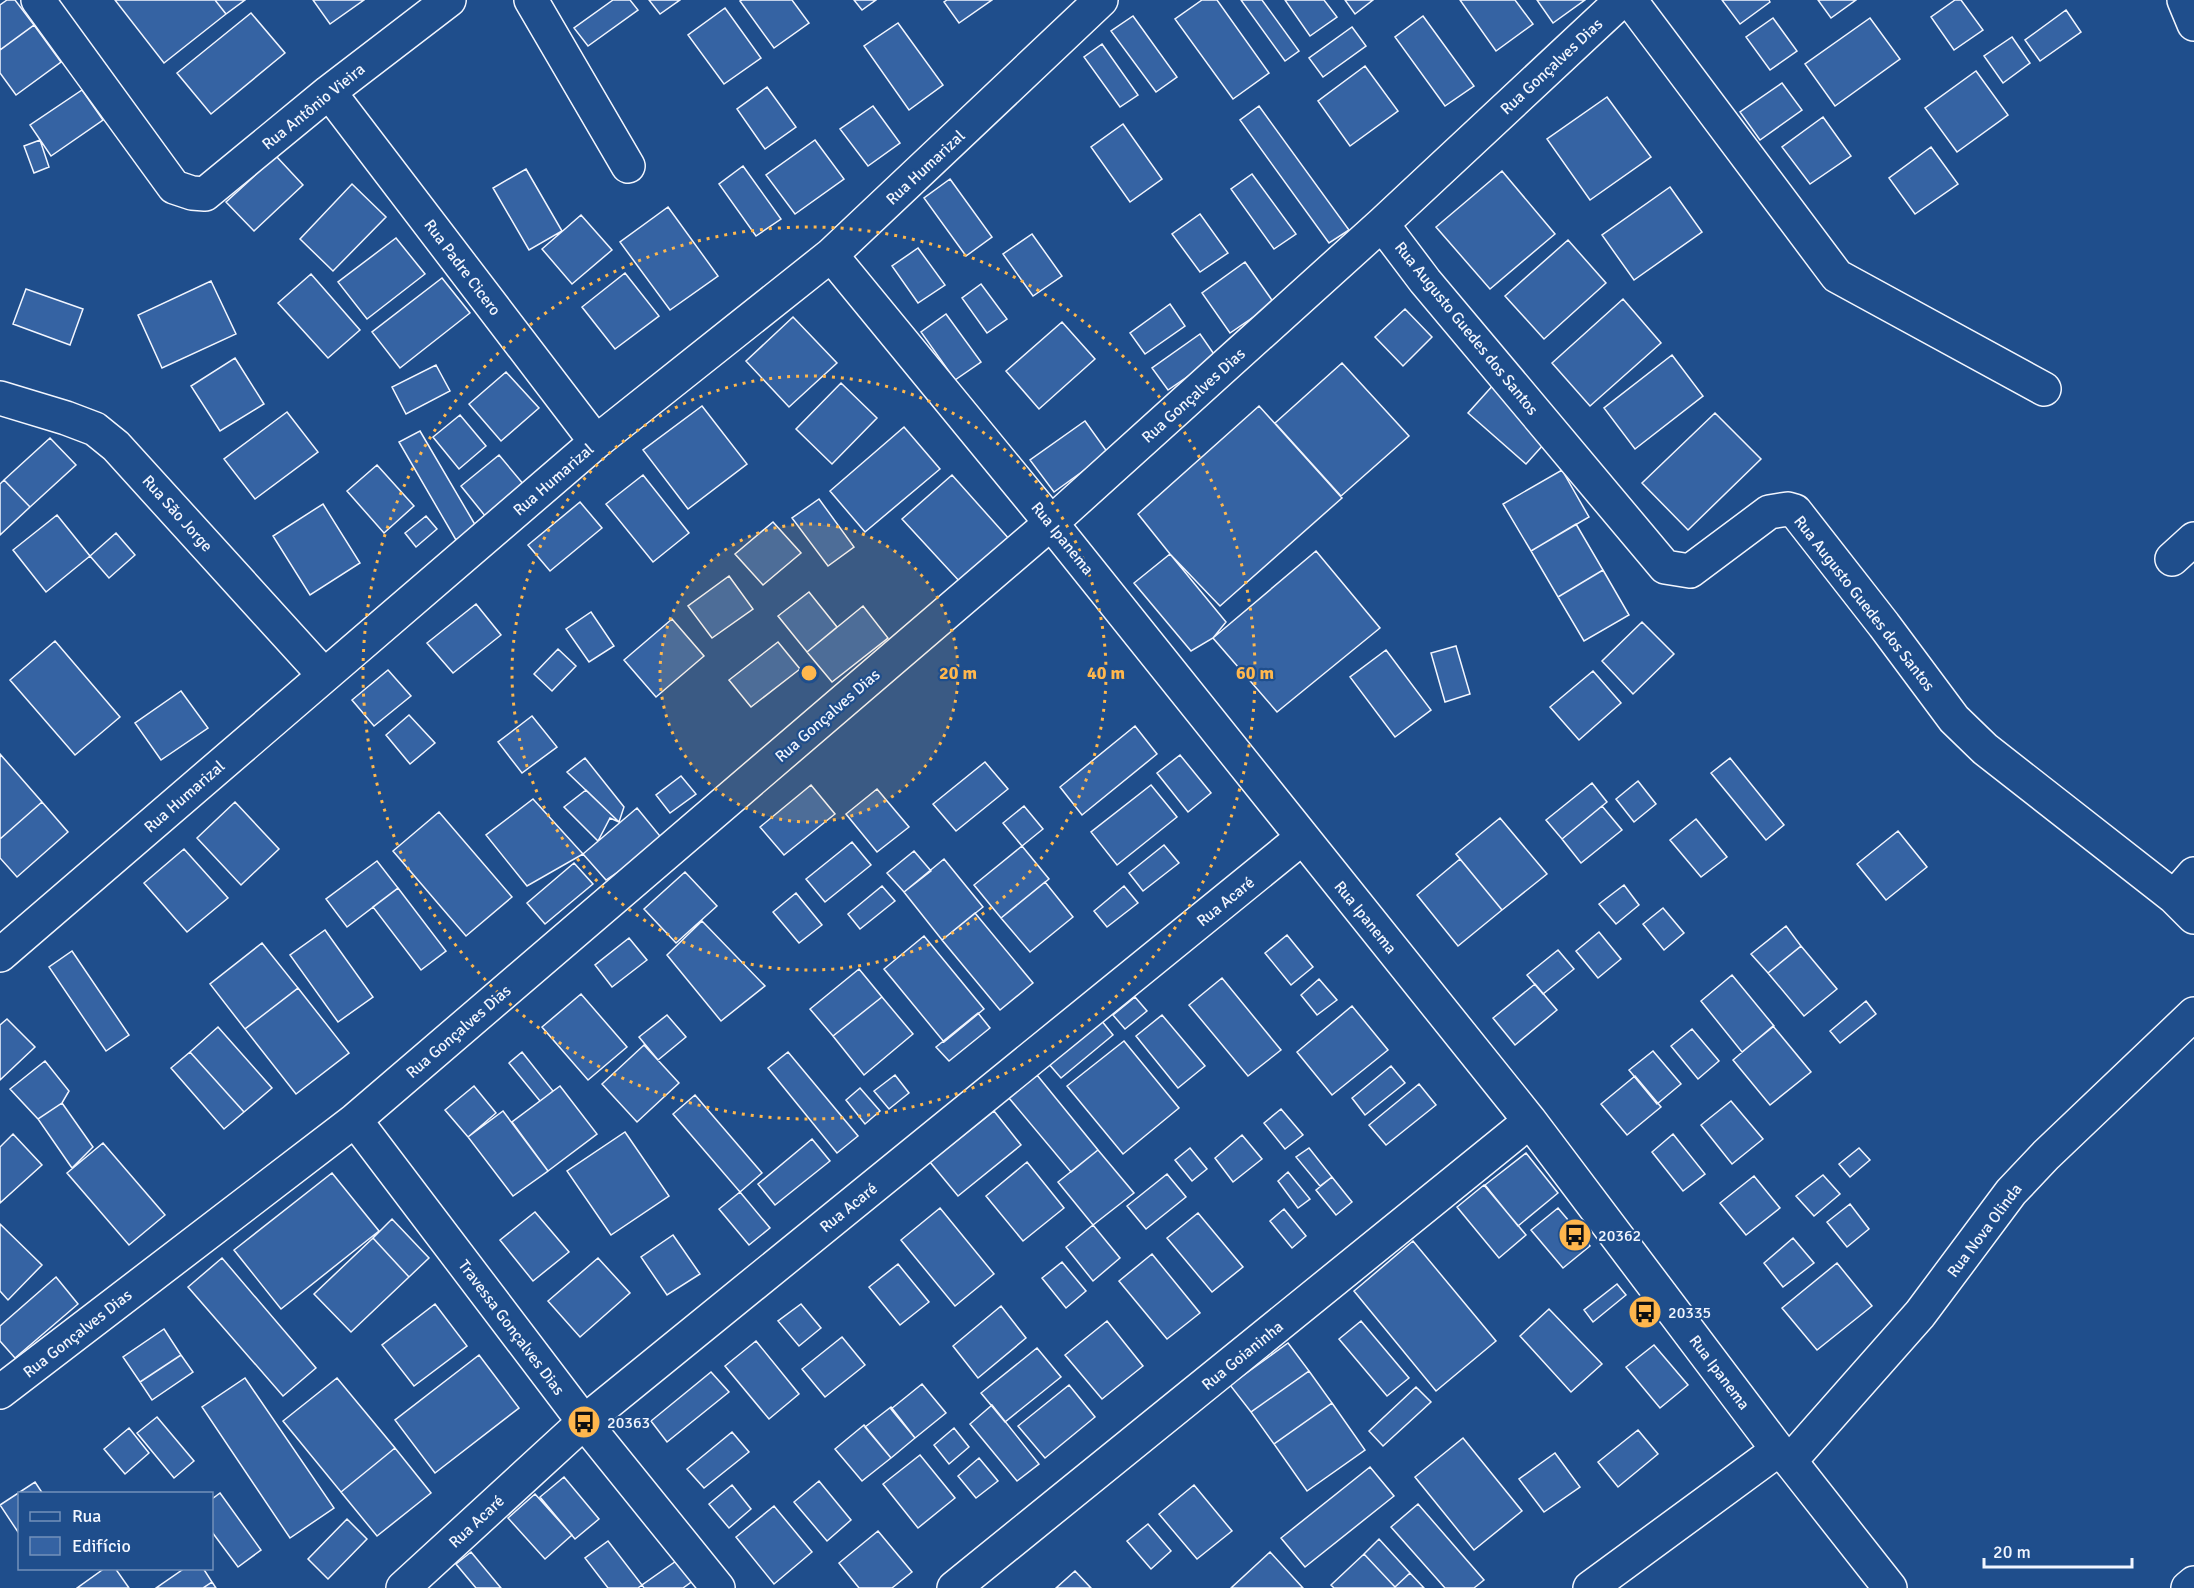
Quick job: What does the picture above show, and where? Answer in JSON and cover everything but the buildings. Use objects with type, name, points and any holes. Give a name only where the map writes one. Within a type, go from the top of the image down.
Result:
[{"type":"street","name":"Rua Antônio Vieira","points":[[38,0],[174,187],[192,193],[205,194],[329,92],[449,0]]},
{"type":"street","points":[[531,0],[628,166]]},
{"type":"street","name":"Rua Humarizal","points":[[0,955],[596,442],[831,255],[1101,0]]},
{"type":"street","name":"Rua Gonçalves Dias","points":[[0,1392],[355,1120],[1051,523],[1382,224],[1622,0]]},
{"type":"street","points":[[1630,0],[1837,276],[2044,389]]},
{"type":"street","points":[[2184,0],[2194,24]]},
{"type":"street","name":"Rua Padre Cicero","points":[[329,92],[596,442]]},
{"type":"street","name":"Rua Augusto Guedes dos Santos","points":[[1382,224],[1425,281],[1665,567],[1690,571],[1769,512],[1788,509],[1795,511],[1954,719],[1985,749],[2188,896]]},
{"type":"street","name":"Rua Ipanema","points":[[831,255],[1051,523],[1530,1121],[1784,1456],[1890,1588]]},
{"type":"street","name":"Rua São Jorge","points":[[0,398],[95,429],[116,446],[324,675]]},
{"type":"street","name":"Rua Acaré","points":[[403,1588],[584,1422],[1302,838]]},
{"type":"street","name":"Rua Nova Olinda","points":[[1590,1588],[1784,1456],[1920,1314],[2011,1192],[2046,1155],[2194,1014]]},
{"type":"street","name":"Travessa Gonçalves Dias","points":[[355,1120],[584,1422],[718,1588]]},
{"type":"street","name":"Rua Goianinha","points":[[954,1588],[1530,1121]]},
{"type":"street","points":[[2188,1588],[2194,1583]]},
{"type":"place","name":"20362","points":[[1575,1235]]},
{"type":"place","name":"20335","points":[[1645,1312]]},
{"type":"place","name":"20363","points":[[584,1422]]}]
